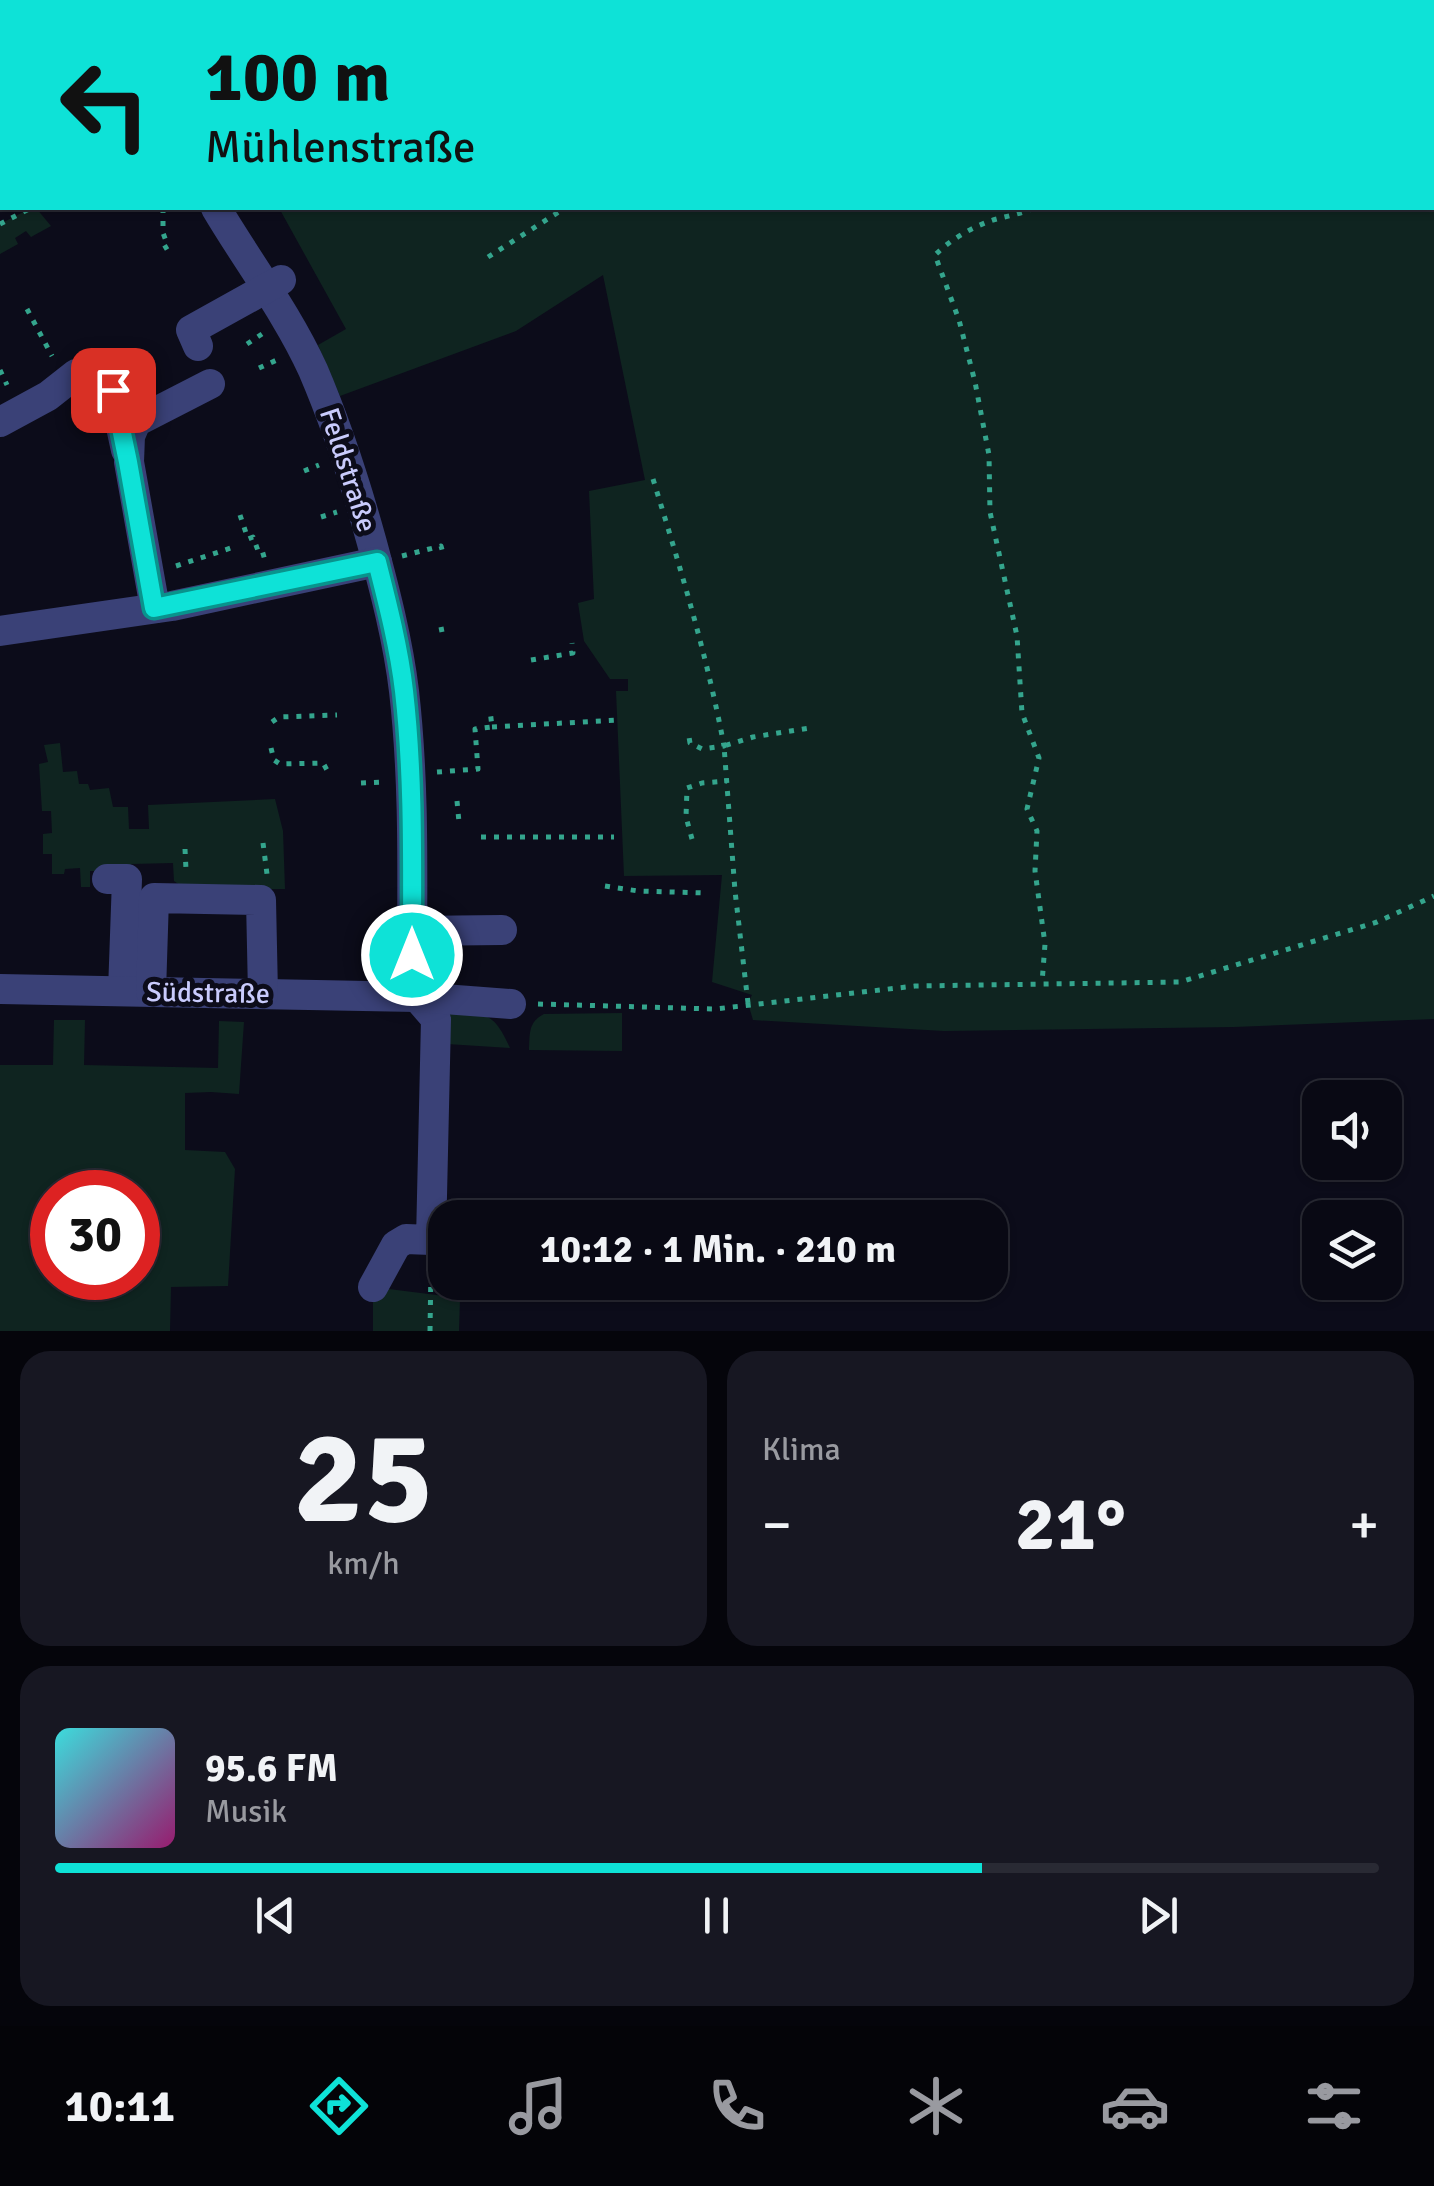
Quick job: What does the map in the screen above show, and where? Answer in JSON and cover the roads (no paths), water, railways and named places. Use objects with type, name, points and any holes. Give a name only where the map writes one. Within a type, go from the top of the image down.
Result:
[{"type":"street","name":"Feldstraße","points":[[218,210],[273,283],[329,410],[377,562],[404,690],[410,775],[412,979],[417,997],[436,1019],[431,1240],[396,1244],[374,1287]]},
{"type":"street","points":[[198,346],[191,330],[273,283]]},
{"type":"street","points":[[0,422],[48,396],[74,376]]},
{"type":"street","points":[[128,462],[130,436],[136,422],[210,384]]},
{"type":"street","points":[[113,390],[154,608]]},
{"type":"street","points":[[0,630],[154,608],[377,562]]},
{"type":"street","points":[[107,879],[127,879],[137,992]]},
{"type":"street","points":[[137,992],[154,898],[261,900],[262,994]]},
{"type":"street","points":[[412,931],[502,930]]},
{"type":"street","name":"Südstraße","points":[[0,989],[417,997],[511,1004]]}]
